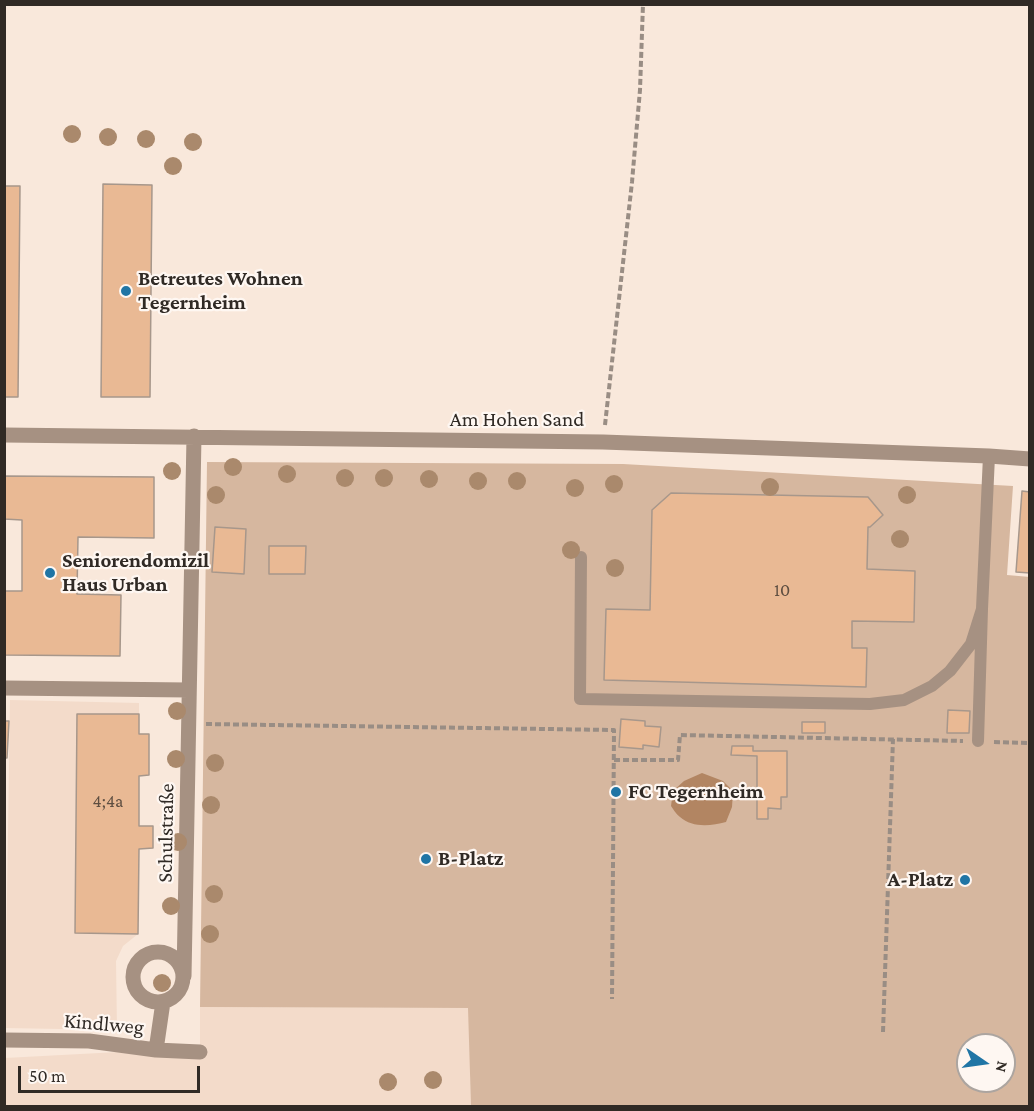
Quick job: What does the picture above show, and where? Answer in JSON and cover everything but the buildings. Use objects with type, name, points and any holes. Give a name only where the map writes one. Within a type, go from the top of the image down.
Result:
[{"type":"street","name":"Am Hohen Sand","points":[[4,435],[603,442],[1029,459]]},
{"type":"street","name":"Schulstraße","points":[[184,976],[194,436]]},
{"type":"street","points":[[4,688],[189,690]]},
{"type":"street","points":[[156,951],[175,958],[184,976],[176,994],[163,1002],[149,1001],[140,996],[134,988],[132,978],[139,960],[156,951]]},
{"type":"street","points":[[156,1050],[163,1002]]},
{"type":"street","name":"Kindlweg","points":[[4,1040],[89,1041],[156,1050],[200,1052]]},
{"type":"lane","points":[[978,741],[989,456]]},
{"type":"lane","points":[[581,557],[580,699],[870,704],[904,700],[932,686],[950,671],[971,644],[982,609]]},
{"type":"path","points":[[603,442],[632,182],[640,90],[643,4]]},
{"type":"path","points":[[225,724],[614,730],[612,999]]},
{"type":"path","points":[[614,760],[678,760],[680,735],[1029,742]]},
{"type":"path","points":[[883,1032],[893,739]]},
{"type":"shaded area","name":"FC Tegernheim","points":[[207,462],[623,464],[1013,486],[1007,575],[1030,577],[1029,1106],[471,1106],[468,1008],[200,1007]]},
{"type":"shaded area","points":[[10,700],[139,703],[139,734],[149,734],[149,775],[139,776],[139,826],[153,826],[153,848],[139,849],[138,934],[123,946],[116,961],[117,1030],[5,1028]]},
{"type":"shaded area","points":[[702,773],[723,781],[733,791],[732,807],[726,822],[708,825],[690,823],[679,816],[671,806],[673,791],[684,781]]},
{"type":"shaded area","points":[[200,1007],[469,1008],[471,1106],[5,1106],[5,1058],[156,1050],[200,1051]]},
{"type":"place","name":"Betreutes Wohnen Tegernheim","points":[[126,291]]},
{"type":"place","name":"Seniorendomizil Haus Urban","points":[[50,573]]},
{"type":"place","name":"FC Tegernheim","points":[[616,792]]},
{"type":"place","name":"B-Platz","points":[[426,859]]},
{"type":"place","name":"A-Platz","points":[[965,880]]}]
